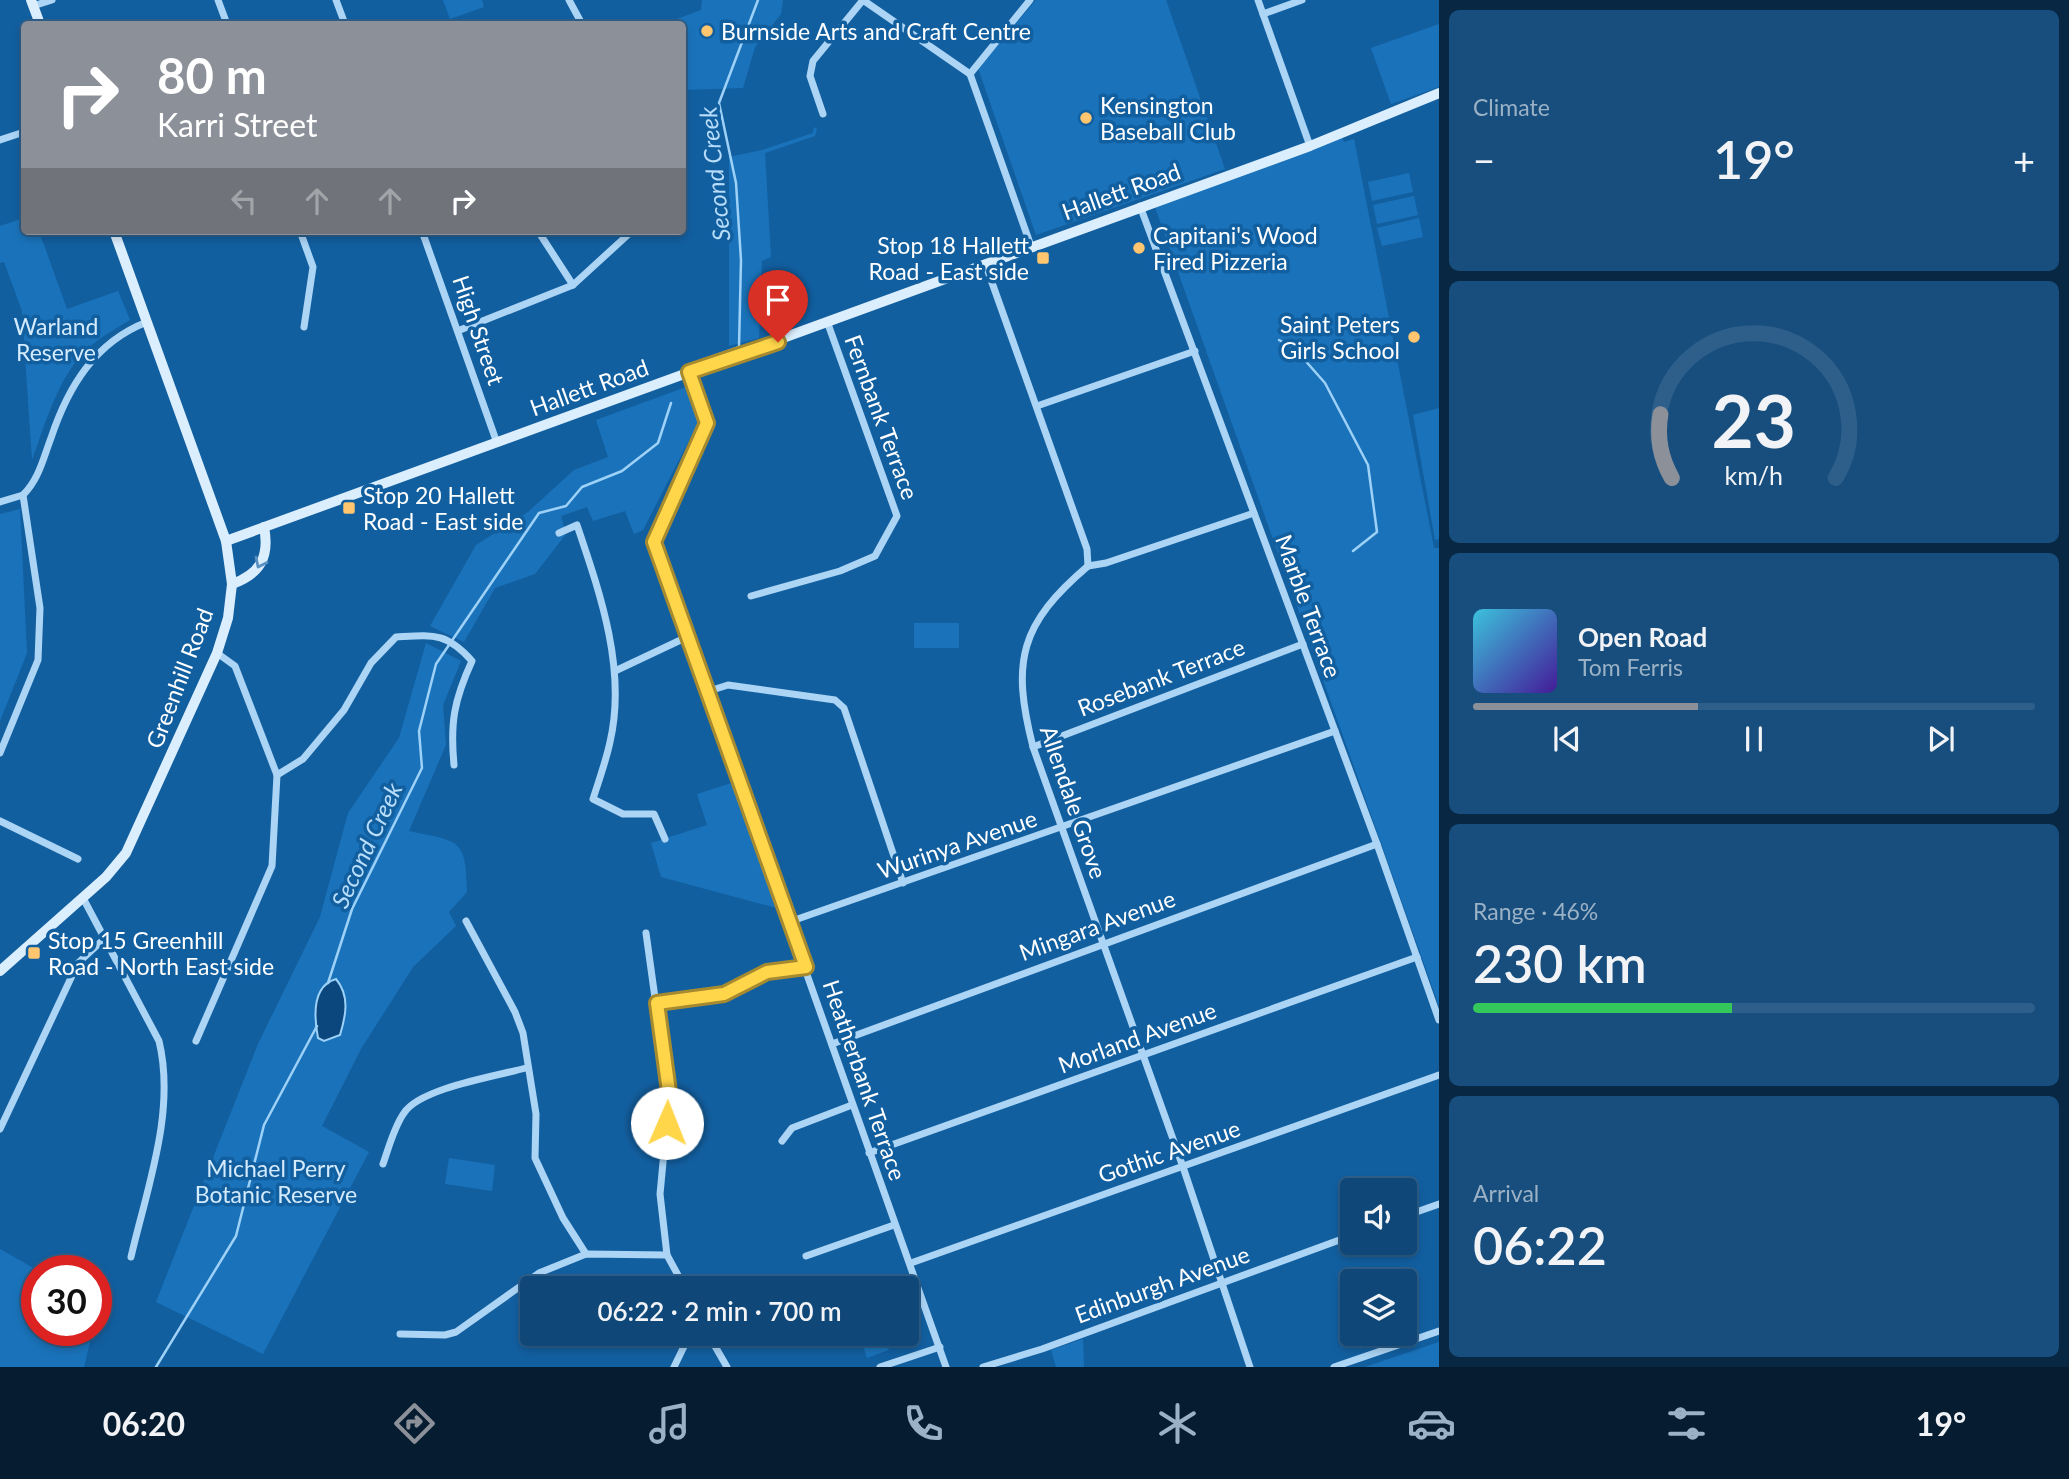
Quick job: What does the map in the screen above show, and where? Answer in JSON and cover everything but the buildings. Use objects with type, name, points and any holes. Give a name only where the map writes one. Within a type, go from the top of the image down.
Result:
[{"type":"main road","points":[[32,3],[39,21]]},
{"type":"main road","name":"Hallett Road","points":[[226,541],[828,324],[1031,246],[1310,146],[1439,93]]},
{"type":"main road","name":"Greenhill Road","points":[[0,971],[83,898],[126,853],[216,653],[228,618],[232,584],[226,541],[115,235]]},
{"type":"main road","points":[[232,584],[255,574],[262,565],[267,540],[264,527]]},
{"type":"street","points":[[32,3],[52,0]]},
{"type":"street","points":[[218,0],[226,21]]},
{"type":"street","points":[[336,0],[344,21]]},
{"type":"street","points":[[569,0],[580,21]]},
{"type":"street","points":[[822,114],[810,76],[813,61],[863,0],[970,74],[1031,246]]},
{"type":"street","points":[[970,74],[1030,0]]},
{"type":"street","points":[[1258,0],[1310,146]]},
{"type":"street","points":[[1263,14],[1302,0]]},
{"type":"street","points":[[0,140],[21,133]]},
{"type":"street","name":"Marble Terrace","points":[[1140,206],[1377,844],[1439,1020]]},
{"type":"street","points":[[301,235],[313,267],[304,327]]},
{"type":"street","name":"High Street","points":[[424,235],[460,330],[497,443]]},
{"type":"street","points":[[541,235],[573,285]]},
{"type":"street","points":[[460,330],[573,285],[628,235]]},
{"type":"street","points":[[985,263],[1087,549],[1088,566],[1107,563],[1254,513]]},
{"type":"street","points":[[0,502],[23,495],[35,483],[63,402],[97,353],[122,333],[147,322]]},
{"type":"street","name":"Fernbank Terrace","points":[[751,596],[840,571],[875,556],[897,516],[828,324]]},
{"type":"street","points":[[1037,406],[1195,351]]},
{"type":"street","name":"Heatherbank Terrace","points":[[689,372],[707,423],[654,542],[806,967],[894,1225],[911,1263],[914,1281],[923,1295],[946,1367]]},
{"type":"street","points":[[0,753],[38,660],[40,608],[23,495]]},
{"type":"street","points":[[559,533],[577,525],[599,589],[615,671],[611,740],[593,799],[623,814],[654,814],[665,838]]},
{"type":"street","name":"Allendale Grove","points":[[1088,566],[1062,589],[1028,637],[1022,669],[1023,709],[1033,747],[1223,1281],[1250,1367]]},
{"type":"street","points":[[277,775],[303,759],[344,710],[371,663],[396,637],[434,635],[446,638],[472,661],[457,694],[451,731],[454,765]]},
{"type":"street","points":[[615,671],[687,638]]},
{"type":"street","name":"Rosebank Terrace","points":[[1033,747],[1303,644]]},
{"type":"street","points":[[196,1041],[272,866],[277,775],[234,666],[216,653]]},
{"type":"street","points":[[706,692],[728,685],[835,700],[844,708],[903,883]]},
{"type":"street","name":"Wurinya Avenue","points":[[789,922],[1335,731]]},
{"type":"street","points":[[0,821],[78,859]]},
{"type":"street","name":"Mingara Avenue","points":[[832,1044],[1377,844]]},
{"type":"street","points":[[83,898],[159,1041],[164,1061],[161,1130],[131,1256]]},
{"type":"street","points":[[466,920],[515,1012],[523,1034],[526,1068],[536,1114],[536,1158],[563,1218],[586,1254]]},
{"type":"street","points":[[646,933],[670,1099],[660,1194],[667,1255],[678,1276]]},
{"type":"street","points":[[0,1129],[78,963],[105,938]]},
{"type":"street","name":"Morland Avenue","points":[[869,1153],[1417,957]]},
{"type":"street","points":[[657,1003],[724,994],[767,972],[806,967]]},
{"type":"street","points":[[383,1164],[403,1113],[412,1103],[429,1095],[526,1068]]},
{"type":"street","name":"Gothic Avenue","points":[[911,1263],[1439,1075]]},
{"type":"street","points":[[782,1141],[792,1128],[852,1105]]},
{"type":"street","points":[[1417,1212],[1439,1204]]},
{"type":"street","points":[[806,1256],[894,1225]]},
{"type":"street","name":"Edinburgh Avenue","points":[[983,1367],[1042,1349],[1340,1239]]},
{"type":"street","points":[[400,1334],[445,1335],[456,1332],[539,1273],[586,1254],[667,1255]]},
{"type":"street","points":[[1334,1367],[1439,1331]]},
{"type":"street","points":[[674,1367],[684,1346]]},
{"type":"street","points":[[715,1346],[727,1367]]},
{"type":"street","points":[[880,1367],[940,1347]]},
{"type":"green space","points":[[443,0],[482,0],[484,7],[450,19]]},
{"type":"green space","points":[[702,0],[783,0],[781,14],[755,47],[743,88],[686,90],[686,21],[671,21],[701,10]]},
{"type":"green space","points":[[1036,0],[1166,0],[1225,169],[1036,235],[978,68]]},
{"type":"green space","points":[[1439,24],[1439,87],[1391,104],[1371,48]]},
{"type":"green space","points":[[814,127],[817,129],[815,136],[765,153],[771,257],[762,261],[759,338],[729,346],[729,157],[762,150],[813,133]]},
{"type":"green space","points":[[1342,137],[1344,142],[1354,139],[1434,548],[1439,548],[1439,1006],[1155,207]]},
{"type":"green space","points":[[1409,173],[1413,192],[1372,201],[1368,182]]},
{"type":"green space","points":[[1414,196],[1418,215],[1377,224],[1373,205]]},
{"type":"green space","points":[[1419,218],[1423,237],[1382,246],[1377,228]]},
{"type":"green space","name":"Warland Reserve","points":[[21,219],[21,235],[40,235],[67,309],[118,291],[130,320],[81,355],[55,398],[32,460],[22,311],[4,262],[0,263],[0,226]]},
{"type":"green space","points":[[686,387],[698,423],[643,530],[634,534],[625,511],[593,521],[587,507],[561,516],[566,534],[535,574],[495,588],[464,642],[430,626],[476,545],[528,512],[574,470],[608,457],[596,420]]},
{"type":"green space","points":[[1439,408],[1439,539],[1435,540],[1413,415]]},
{"type":"green space","points":[[20,509],[27,653],[0,721],[0,514]]},
{"type":"green space","points":[[914,623],[959,623],[959,648],[914,648]]},
{"type":"green space","name":"Michael Perry Botanic Reserve","points":[[426,643],[461,661],[443,705],[446,745],[409,831],[457,845],[465,861],[467,892],[449,912],[456,926],[413,967],[361,1049],[322,1126],[369,1152],[263,1354],[156,1302],[258,1044],[320,917],[348,813],[399,738]]},
{"type":"green space","points":[[738,781],[784,910],[661,877],[651,843],[707,825],[697,794]]},
{"type":"green space","points":[[449,1158],[495,1165],[492,1191],[445,1184]]},
{"type":"green space","points":[[0,1249],[21,1261],[21,1346],[89,1346],[84,1367],[0,1367]]},
{"type":"green space","points":[[1083,1339],[1084,1367],[1056,1367],[1051,1350]]},
{"type":"green space","points":[[1439,1342],[1439,1367],[1365,1367]]},
{"type":"green space","points":[[863,1346],[888,1346],[889,1350],[867,1358]]},
{"type":"shaded area","points":[[336,979],[345,999],[344,1020],[340,1035],[324,1041],[318,1038],[316,1003],[322,988]]},
{"type":"waterway","name":"Second Creek","points":[[695,363],[739,347],[741,260],[736,183],[719,103],[758,0]]},
{"type":"waterway","points":[[1279,340],[1295,349],[1325,383],[1368,465],[1377,532],[1353,551]]},
{"type":"waterway","name":"Second Creek","points":[[328,983],[352,909],[422,768],[419,731],[436,664],[539,513],[566,506],[582,487],[622,471],[658,443],[671,403]]},
{"type":"waterway","name":"Second Creek","points":[[156,1367],[236,1236],[264,1125],[317,1026]]},
{"type":"place","name":"Burnside Arts and Craft Centre","points":[[707,31]]},
{"type":"place","name":"Kensington Baseball Club","points":[[1086,118]]},
{"type":"place","name":"Capitani's Wood Fired Pizzeria","points":[[1139,248]]},
{"type":"place","name":"Stop 18 Hallett Road - East side","points":[[1043,258]]},
{"type":"place","name":"Saint Peters Girls School","points":[[1414,337]]},
{"type":"place","name":"Stop 20 Hallett Road - East side","points":[[349,508]]},
{"type":"place","name":"Stop 15 Greenhill Road - North East side","points":[[34,953]]},
{"type":"route","points":[[667,1123],[670,1099],[657,1003],[724,994],[767,972],[806,967],[737,781],[654,542],[688,471],[707,423],[689,372],[778,342]]}]
